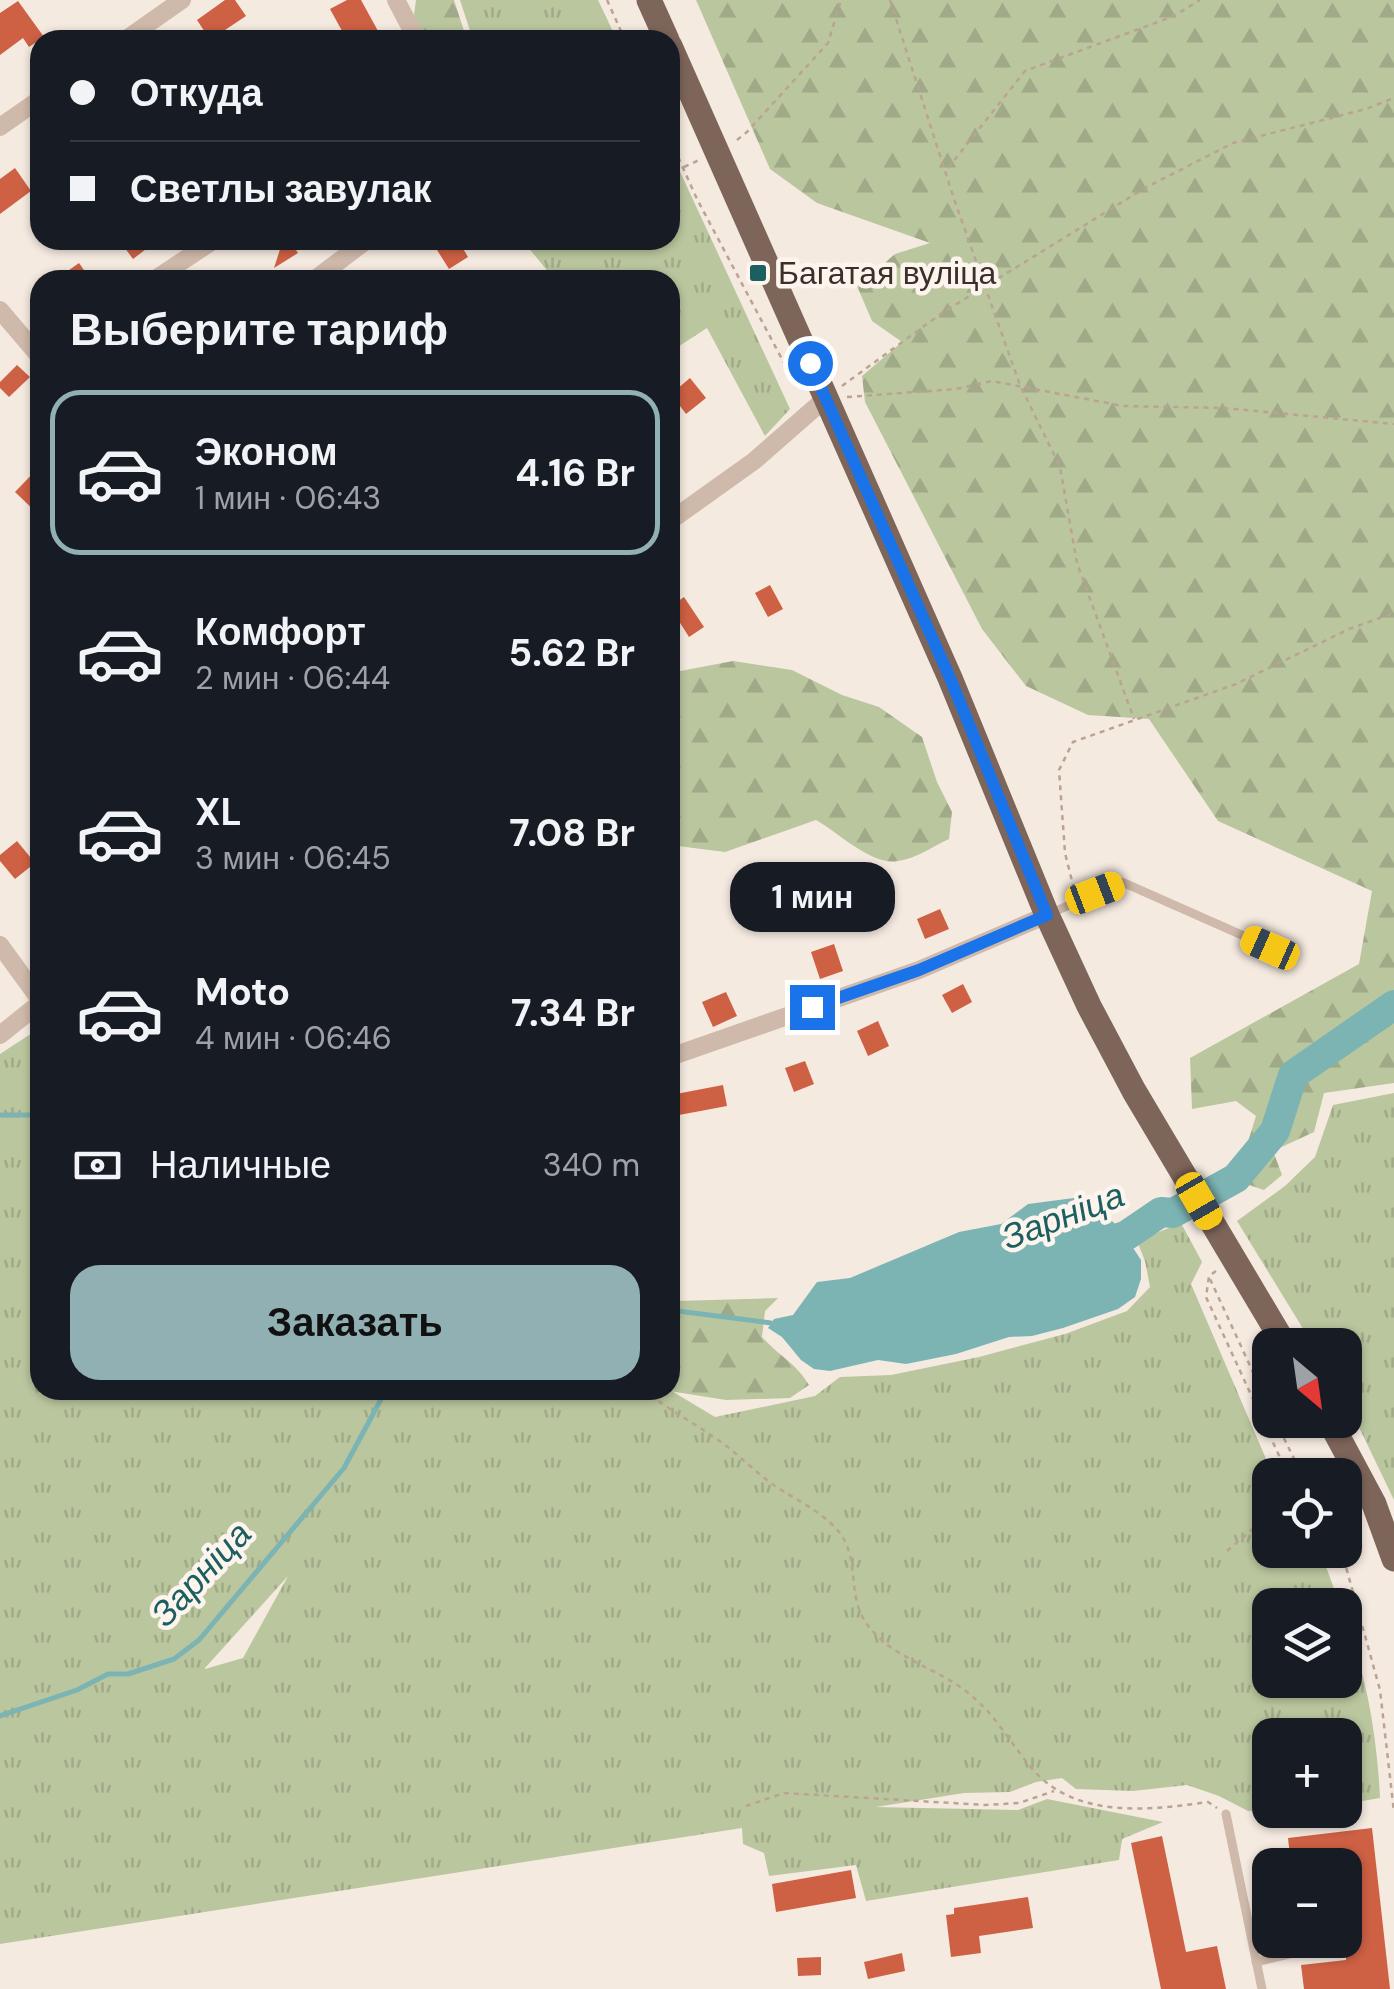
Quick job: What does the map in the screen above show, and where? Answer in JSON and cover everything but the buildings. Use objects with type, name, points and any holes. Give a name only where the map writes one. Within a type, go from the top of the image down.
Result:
[{"type":"main road","points":[[650,0],[662,30]]},
{"type":"main road","points":[[680,72],[950,678],[1039,918],[1275,1328]]},
{"type":"main road","points":[[1339,1438],[1374,1504],[1394,1559]]},
{"type":"street","points":[[139,30],[182,0]]},
{"type":"street","points":[[396,0],[411,30]]},
{"type":"street","points":[[0,127],[30,106]]},
{"type":"street","points":[[169,270],[199,250]]},
{"type":"street","points":[[327,270],[354,250]]},
{"type":"street","points":[[0,310],[30,345]]},
{"type":"street","points":[[680,514],[754,460],[826,398]]},
{"type":"street","points":[[680,1053],[919,970],[1039,918]]},
{"type":"street","points":[[0,945],[30,987]]},
{"type":"street","points":[[0,1035],[30,1010]]},
{"type":"lane","points":[[1039,918],[1122,882],[1270,948]]},
{"type":"lane","points":[[1226,1814],[1262,1989]]},
{"type":"lane","points":[[1256,1962],[1273,1958]]},
{"type":"path","points":[[607,0],[620,30]]},
{"type":"path","points":[[683,168],[717,153],[747,132],[828,43],[841,0]]},
{"type":"path","points":[[890,0],[1020,385],[1060,467],[1077,563],[1134,719]]},
{"type":"path","points":[[946,171],[1025,71],[1174,16],[1200,0]]},
{"type":"path","points":[[826,398],[942,312],[1145,188],[1233,143],[1366,109],[1394,98]]},
{"type":"path","points":[[680,161],[777,354],[795,382]]},
{"type":"path","points":[[826,398],[956,389],[992,381],[1123,406],[1224,408],[1394,424]]},
{"type":"path","points":[[1039,918],[1075,892],[1065,853],[1058,770],[1073,742],[1236,684],[1348,629],[1394,613]]},
{"type":"path","points":[[1232,1257],[1208,1276],[1206,1297],[1280,1458]]},
{"type":"path","points":[[1208,1276],[1252,1371]]},
{"type":"path","points":[[657,1400],[717,1439],[770,1483],[808,1505],[840,1533],[854,1564],[854,1593],[863,1618],[880,1638],[908,1659],[973,1696],[1035,1772],[1055,1790],[1080,1801],[1130,1809],[1156,1810],[1208,1802],[1226,1814]]},
{"type":"path","points":[[1227,1550],[1252,1529]]},
{"type":"path","points":[[1346,1568],[1380,1690],[1394,1812]]},
{"type":"path","points":[[746,1806],[784,1793],[1019,1803],[1055,1790]]},
{"type":"green space","points":[[416,0],[454,0],[464,30],[421,30],[414,15]]},
{"type":"green space","points":[[460,0],[598,0],[612,30],[470,30]]},
{"type":"green space","points":[[696,0],[1394,0],[1394,1083],[1324,1093],[1314,1132],[1273,1151],[1282,1175],[1264,1190],[1246,1184],[1242,1161],[1256,1116],[1236,1101],[1192,1109],[1190,1058],[1359,964],[1372,891],[1218,821],[1149,719],[1088,715],[1026,686],[982,629],[865,402],[862,376],[902,342],[872,321],[857,286],[895,254],[930,243],[817,203],[770,169]]},
{"type":"green space","points":[[680,172],[790,409],[765,436],[707,328],[680,346],[680,270],[547,270],[530,250],[680,250]]},
{"type":"green space","points":[[733,661],[792,670],[842,695],[879,707],[922,737],[952,812],[949,839],[911,858],[888,861],[867,854],[816,820],[725,852],[680,846],[680,671]]},
{"type":"green space","points":[[30,1035],[30,1400],[680,1400],[680,1396],[715,1417],[815,1396],[840,1377],[891,1375],[979,1357],[1065,1334],[1127,1311],[1150,1287],[1137,1241],[1181,1223],[1202,1262],[1191,1284],[1252,1426],[1252,1438],[1257,1438],[1266,1458],[1252,1458],[1252,1568],[1327,1568],[1334,1588],[1252,1588],[1252,1698],[1362,1698],[1362,1675],[1370,1707],[1380,1798],[1362,1801],[1362,1718],[1252,1718],[1252,1811],[1187,1785],[1133,1791],[1076,1789],[1062,1778],[1010,1792],[964,1793],[876,1807],[1018,1810],[1047,1799],[1163,1822],[1122,1839],[1119,1860],[866,1901],[856,1865],[769,1876],[764,1853],[743,1844],[742,1828],[0,1944],[0,1054]],"holes":[[[288,1576],[243,1658],[205,1669]]]},
{"type":"green space","points":[[1394,1093],[1394,1500],[1362,1433],[1362,1328],[1303,1328],[1237,1221],[1285,1186],[1315,1157],[1333,1105]]},
{"type":"green space","points":[[778,1298],[765,1311],[762,1337],[809,1385],[790,1398],[726,1400],[680,1393],[680,1301]]},
{"type":"water","points":[[1074,1198],[1120,1228],[1141,1260],[1141,1279],[1135,1297],[1118,1309],[1063,1328],[1009,1337],[956,1354],[906,1364],[878,1360],[830,1371],[814,1369],[801,1360],[782,1337],[768,1328],[774,1319],[793,1315],[817,1282],[850,1278],[959,1232],[1001,1224],[1028,1204]]},
{"type":"waterway","name":"Зарніца","points":[[1088,1249],[1127,1235],[1161,1212],[1173,1213],[1236,1178],[1275,1131],[1293,1075],[1394,1005]]},
{"type":"waterway","points":[[0,1115],[30,1115]]},
{"type":"waterway","name":"Зарніца","points":[[680,1311],[771,1323]]},
{"type":"waterway","name":"Зарніца","points":[[0,1716],[77,1690],[108,1674],[128,1674],[174,1659],[199,1640],[344,1468],[381,1400]]},
{"type":"place","name":"Багатая вуліца","points":[[758,273]]},
{"type":"route","points":[[810,363],[950,678],[1047,915],[919,970],[812,1007]]}]
